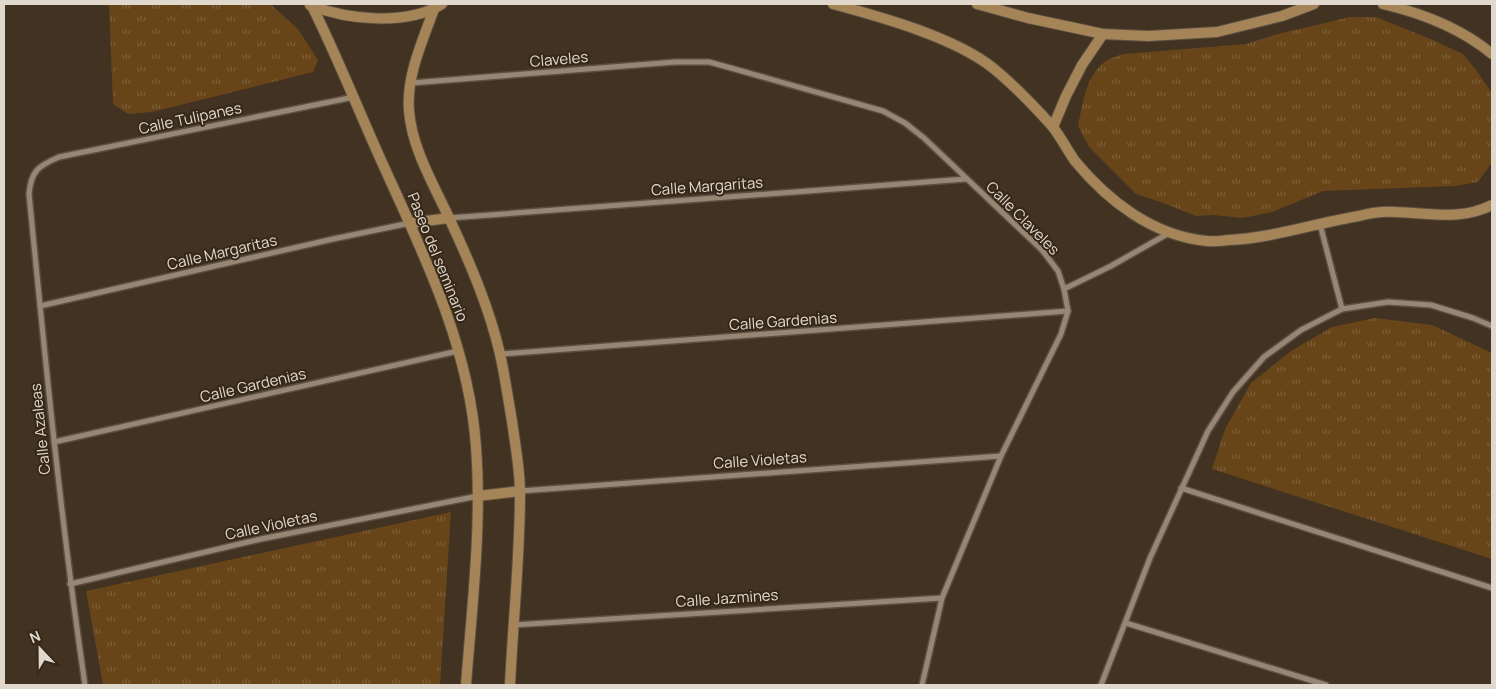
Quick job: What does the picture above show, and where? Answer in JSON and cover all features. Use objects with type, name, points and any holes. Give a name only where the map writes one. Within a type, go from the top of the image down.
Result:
[{"type":"street","points":[[833,4],[859,7],[955,45],[992,67],[1020,92],[1053,127],[1075,160],[1106,194],[1136,216],[1169,233],[1207,241],[1247,239],[1360,215],[1394,212],[1458,215],[1478,212],[1492,205]]},
{"type":"street","points":[[977,4],[1028,18],[1103,34],[1148,36],[1217,32],[1282,16],[1314,4]]},
{"type":"street","points":[[1383,4],[1410,10],[1450,28],[1484,47],[1492,54]]},
{"type":"street","name":"Paseo del seminario","points":[[309,5],[347,17],[376,18],[406,16],[438,6]]},
{"type":"street","name":"Paseo del seminario","points":[[309,5],[333,48],[444,302],[469,398],[476,446],[478,496],[477,541],[466,685]]},
{"type":"street","name":"Paseo del seminario","points":[[438,6],[419,50],[411,83],[408,109],[412,134],[427,172],[484,298],[500,354],[515,443],[520,490],[510,685]]},
{"type":"street","points":[[1053,127],[1066,96],[1082,66],[1103,34]]},
{"type":"street","name":"Claveles","points":[[411,83],[675,62],[709,62]]},
{"type":"street","name":"Calle Claveles","points":[[709,62],[883,111],[905,123],[924,138],[1042,250],[1058,270],[1068,311],[1061,334],[1001,456],[942,598],[922,685]]},
{"type":"street","name":"Calle Tulipanes","points":[[35,171],[59,157],[354,97]]},
{"type":"street","name":"Calle Azaleas","points":[[35,171],[30,181],[29,194],[70,584],[85,685]]},
{"type":"street","name":"Calle Margaritas","points":[[449,218],[966,179]]},
{"type":"street","points":[[410,223],[449,218]]},
{"type":"street","name":"Calle Margaritas","points":[[40,306],[410,223]]},
{"type":"street","points":[[1320,224],[1342,309]]},
{"type":"street","points":[[1064,289],[1111,266],[1169,233]]},
{"type":"street","points":[[1101,685],[1150,558],[1208,431],[1228,400],[1264,357],[1301,330],[1342,309],[1388,302],[1431,305],[1492,326]]},
{"type":"street","name":"Calle Gardenias","points":[[500,354],[1068,311]]},
{"type":"street","name":"Calle Gardenias","points":[[54,442],[458,351]]},
{"type":"street","name":"Calle Violetas","points":[[520,490],[1001,456]]},
{"type":"street","points":[[1181,488],[1492,588]]},
{"type":"street","points":[[478,496],[520,490]]},
{"type":"street","name":"Calle Violetas","points":[[70,584],[261,539],[478,496]]},
{"type":"street","name":"Calle Jazmines","points":[[513,625],[942,598]]},
{"type":"street","points":[[1126,622],[1326,685]]},
{"type":"green space","points":[[109,4],[270,4],[298,29],[318,60],[313,72],[152,112],[128,114],[113,104]]},
{"type":"green space","points":[[1350,17],[1376,17],[1435,41],[1463,54],[1476,70],[1492,93],[1492,162],[1478,182],[1455,186],[1323,191],[1272,212],[1243,218],[1213,215],[1196,216],[1136,194],[1089,147],[1078,126],[1090,80],[1101,65],[1111,58],[1124,54],[1246,44],[1274,35]]},
{"type":"green space","points":[[1375,318],[1432,325],[1492,353],[1492,559],[1212,469],[1225,429],[1251,383],[1291,351],[1332,327]]},
{"type":"green space","points":[[451,512],[440,685],[103,685],[86,591]]}]
